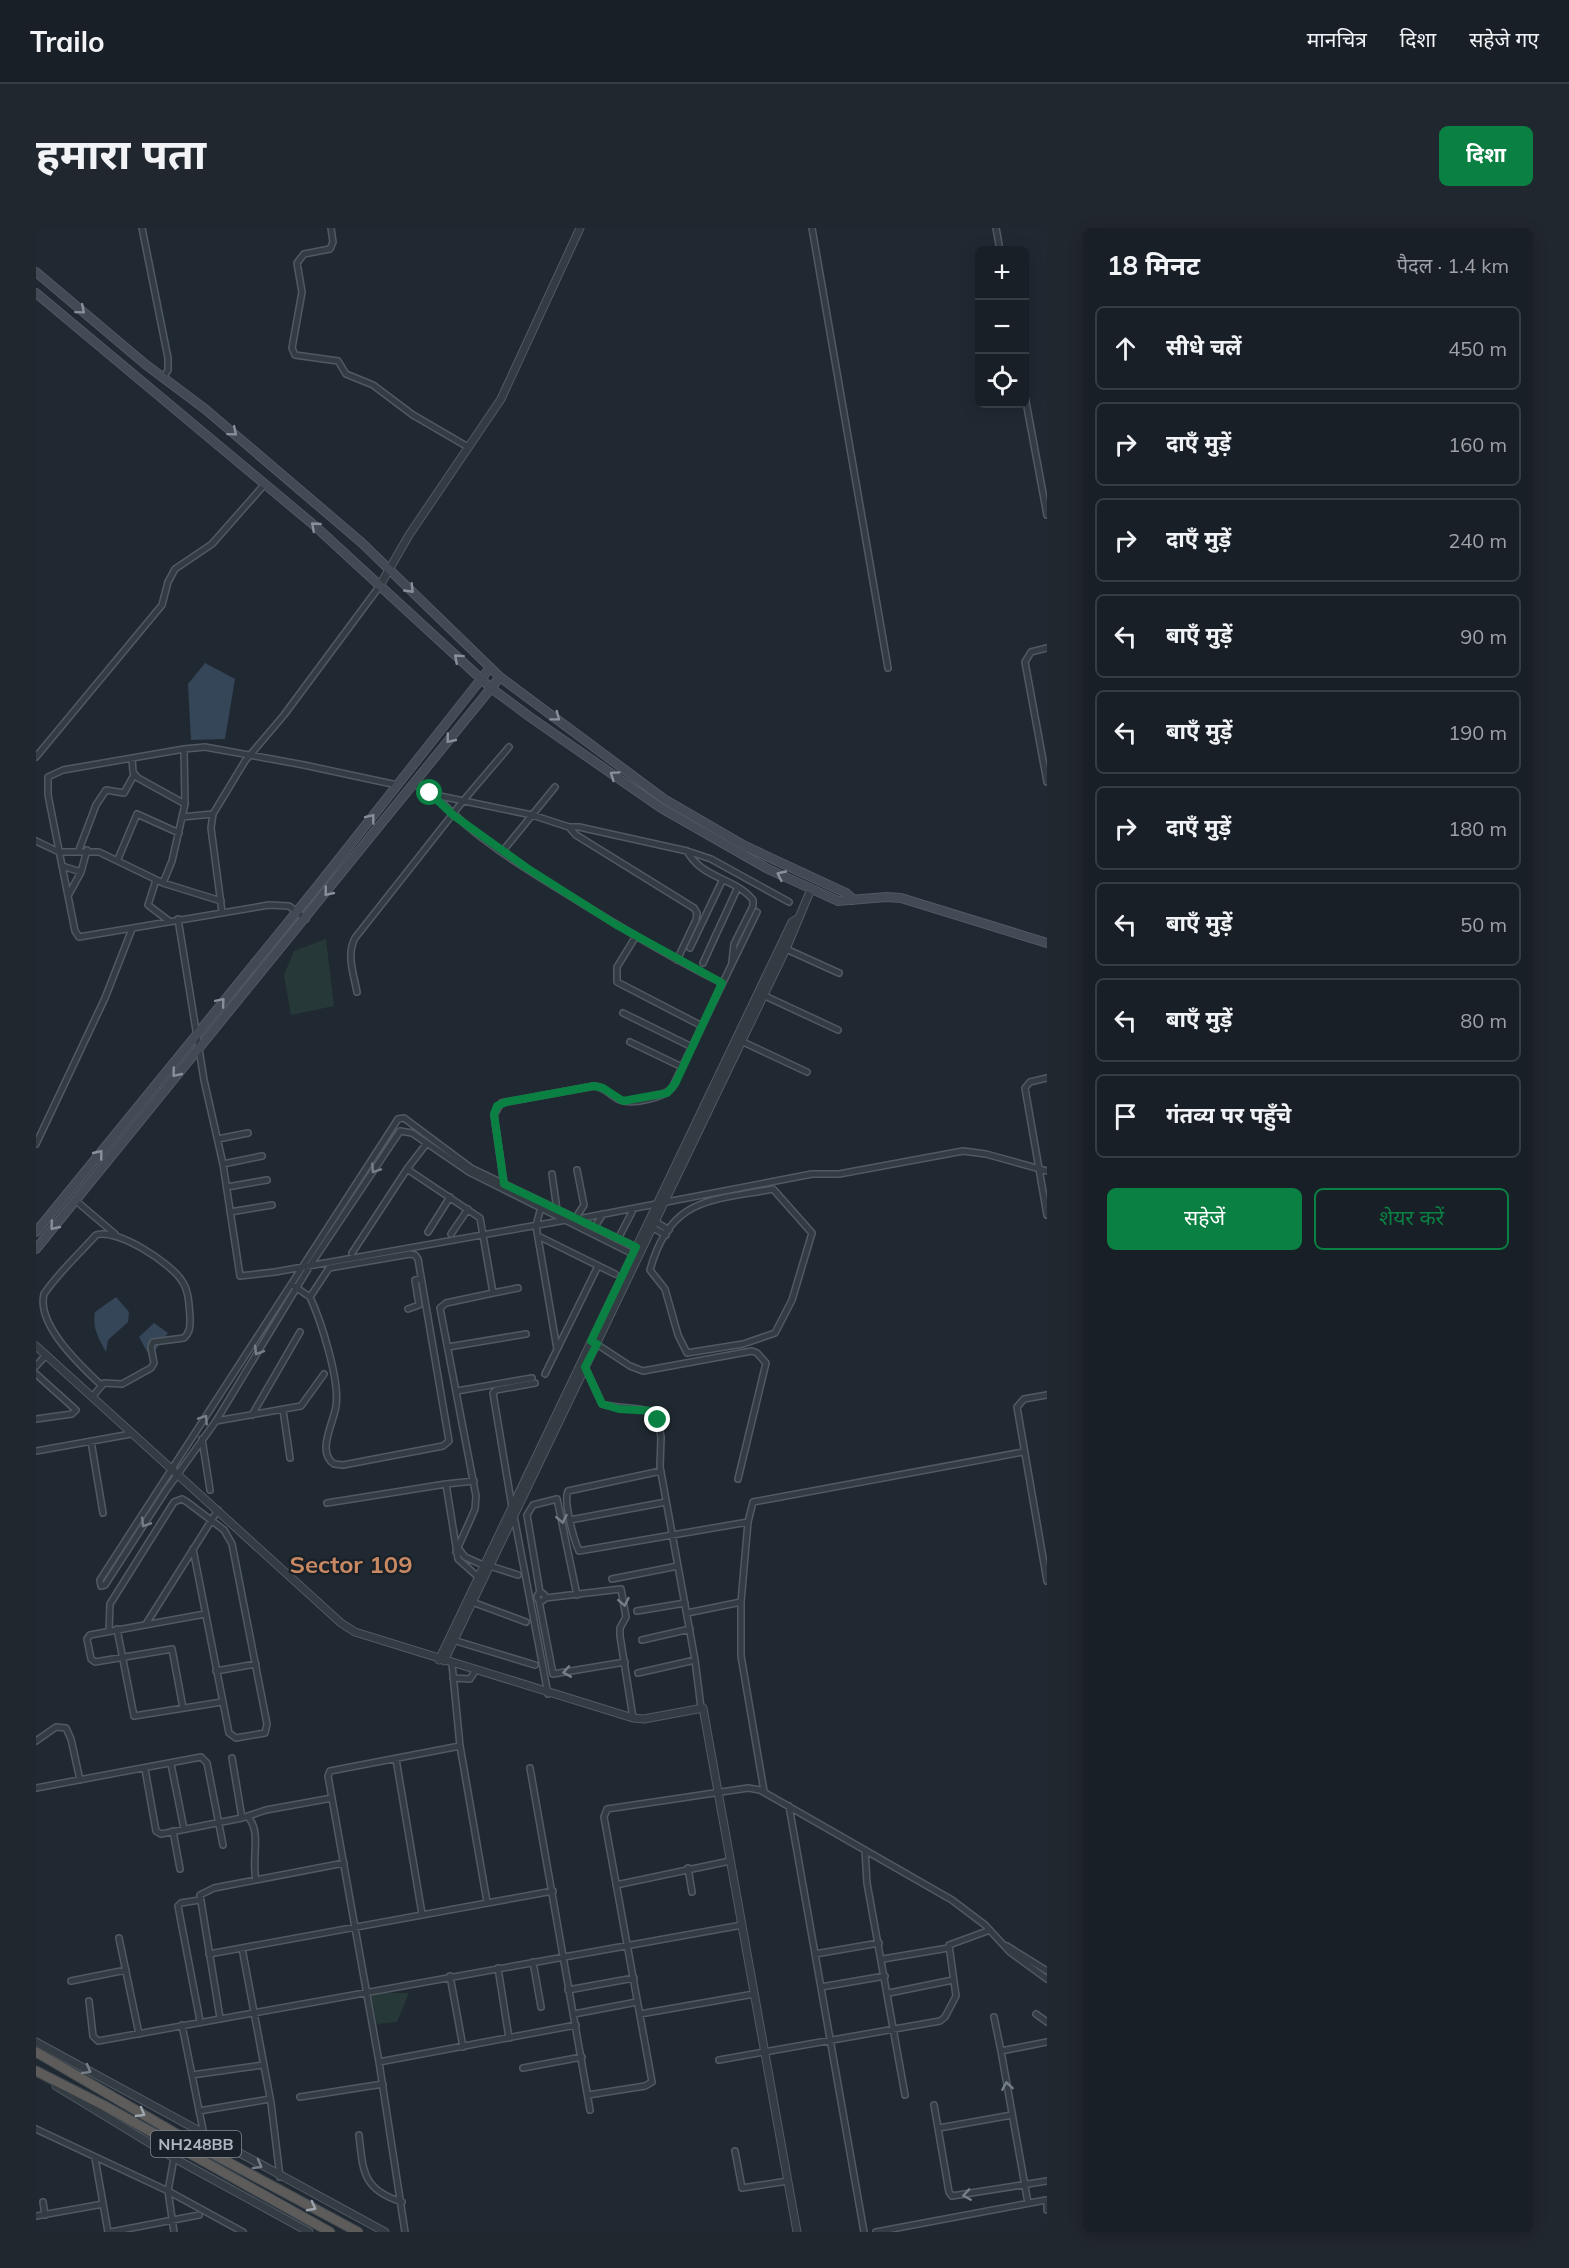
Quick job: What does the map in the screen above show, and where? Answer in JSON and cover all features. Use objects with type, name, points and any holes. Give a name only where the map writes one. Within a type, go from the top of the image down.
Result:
[{"type":"highway","name":"NH248BB","points":[[36,2052],[187,2140],[358,2232]]},
{"type":"highway","name":"NH248BB","points":[[36,2071],[105,2106],[330,2232]]},
{"type":"main road","points":[[36,272],[163,378],[205,409],[389,568],[489,669],[664,800],[745,846],[846,893],[854,900]]},
{"type":"main road","points":[[36,293],[315,526],[490,688],[661,808],[711,838],[838,901],[901,898],[1047,943]]},
{"type":"main road","points":[[36,1232],[489,669]]},
{"type":"main road","points":[[36,1249],[500,677]]},
{"type":"street","points":[[142,228],[168,358],[168,370],[163,378]]},
{"type":"street","points":[[331,228],[333,242],[330,249],[304,255],[297,264],[302,292],[292,348],[295,355],[338,361],[346,374],[372,385],[413,415],[468,447]]},
{"type":"street","points":[[222,912],[211,828],[213,814],[251,755],[379,587],[389,568],[501,399],[580,228]]},
{"type":"street","points":[[812,228],[888,668]]},
{"type":"street","points":[[996,228],[999,246]]},
{"type":"street","points":[[1027,408],[1047,515]]},
{"type":"street","points":[[36,757],[162,605],[168,582],[175,569],[212,544],[264,485]]},
{"type":"street","points":[[1047,648],[1031,652],[1025,662],[1047,782]]},
{"type":"street","points":[[306,918],[289,906],[269,905],[79,937],[75,931],[46,785],[48,777],[63,770],[184,748],[205,747],[397,786]]},
{"type":"street","points":[[357,992],[351,962],[352,944],[355,938],[463,801],[509,747]]},
{"type":"street","points":[[163,883],[179,833],[185,804],[184,748]]},
{"type":"street","points":[[80,850],[96,805],[106,790],[124,793],[134,775],[132,758]]},
{"type":"street","points":[[134,775],[185,804]]},
{"type":"street","points":[[414,784],[435,795],[532,815],[569,827],[579,826],[687,851],[711,859],[789,902]]},
{"type":"street","points":[[502,852],[555,787]]},
{"type":"street","points":[[435,795],[453,815],[502,852],[636,936],[722,983]]},
{"type":"street","points":[[118,859],[137,814],[179,833]]},
{"type":"street","points":[[182,817],[213,814]]},
{"type":"street","points":[[569,827],[576,835],[694,908],[697,917],[677,960]]},
{"type":"street","points":[[36,841],[60,852],[87,850],[118,859],[163,883],[220,901]]},
{"type":"street","points":[[69,894],[81,873],[87,850]]},
{"type":"street","points":[[687,851],[695,863],[750,896],[754,903],[734,944],[732,964]]},
{"type":"street","points":[[62,866],[81,873]]},
{"type":"street","points":[[156,880],[148,905],[169,921]]},
{"type":"street","points":[[690,948],[722,881]]},
{"type":"street","points":[[702,963],[737,889]]},
{"type":"street","points":[[441,1660],[472,1602],[487,1565],[653,1224],[661,1202],[792,922],[797,918],[811,889]]},
{"type":"street","points":[[504,1184],[494,1114],[501,1103],[594,1086],[603,1088],[623,1101],[664,1095],[675,1084],[757,912]]},
{"type":"street","points":[[514,1510],[521,1501],[585,1367],[635,1251],[786,949],[797,924],[797,918]]},
{"type":"street","points":[[178,919],[198,1031],[204,1080],[224,1164],[240,1276],[275,1272],[303,1265],[566,1220]]},
{"type":"street","points":[[36,1144],[105,998],[132,929]]},
{"type":"street","points":[[636,936],[617,967],[616,982],[702,1026]]},
{"type":"street","points":[[786,949],[839,973]]},
{"type":"street","points":[[763,995],[838,1030]]},
{"type":"street","points":[[623,1013],[692,1047]]},
{"type":"street","points":[[741,1041],[807,1072]]},
{"type":"street","points":[[630,1042],[682,1067]]},
{"type":"street","points":[[1047,1078],[1030,1082],[1025,1088],[1047,1215]]},
{"type":"street","points":[[300,1278],[303,1265],[398,1119],[404,1118],[464,1163],[618,1239],[635,1251]]},
{"type":"street","points":[[295,1286],[172,1468],[100,1580],[101,1586],[105,1585],[165,1492],[216,1421],[300,1278],[400,1131],[412,1133],[469,1172],[635,1251]]},
{"type":"street","points":[[218,1139],[248,1133]]},
{"type":"street","points":[[352,1253],[427,1143]]},
{"type":"street","points":[[576,1219],[812,1174],[839,1174],[963,1151],[986,1154],[1047,1171]]},
{"type":"street","points":[[224,1164],[262,1156]]},
{"type":"street","points":[[408,1169],[480,1218],[493,1293]]},
{"type":"street","points":[[576,1219],[584,1205],[577,1170]]},
{"type":"street","points":[[552,1174],[557,1210]]},
{"type":"street","points":[[227,1187],[267,1180]]},
{"type":"street","points":[[773,1190],[812,1233],[792,1300],[775,1333],[743,1344],[687,1353],[678,1335],[665,1289],[650,1270],[655,1253],[668,1233],[678,1215],[693,1205],[773,1190]]},
{"type":"street","points":[[428,1232],[450,1197]]},
{"type":"street","points":[[75,1200],[117,1235],[128,1239],[181,1280],[188,1299],[190,1328],[184,1338],[153,1342],[151,1347],[154,1363],[151,1368],[122,1384],[108,1382],[101,1385],[92,1397]]},
{"type":"street","points":[[230,1212],[272,1205]]},
{"type":"street","points":[[541,1208],[536,1226],[557,1349]]},
{"type":"street","points":[[451,1234],[468,1209]]},
{"type":"street","points":[[618,1239],[632,1212]]},
{"type":"street","points":[[594,1228],[603,1215]]},
{"type":"street","points":[[653,1224],[668,1233]]},
{"type":"street","points":[[101,1385],[56,1344],[45,1327],[39,1307],[44,1294],[96,1235],[117,1235]]},
{"type":"street","points":[[538,1236],[615,1274]]},
{"type":"street","points":[[295,1286],[310,1297],[328,1351],[336,1408],[328,1430],[329,1458],[334,1464],[343,1465],[443,1446],[449,1441],[418,1259],[415,1255],[329,1268],[314,1287],[310,1297]]},
{"type":"street","points":[[545,1374],[598,1266]]},
{"type":"street","points":[[300,1278],[314,1287]]},
{"type":"street","points":[[408,1309],[419,1305],[415,1280],[421,1278]]},
{"type":"street","points":[[457,1550],[476,1509],[474,1481],[441,1313],[442,1305],[519,1288]]},
{"type":"street","points":[[252,1415],[300,1332]]},
{"type":"street","points":[[448,1347],[526,1334]]},
{"type":"street","points":[[594,1342],[630,1366],[643,1371],[752,1351],[757,1353],[766,1363],[738,1479]]},
{"type":"street","points":[[36,1346],[349,1628],[452,1664],[633,1718],[644,1719],[701,1708]]},
{"type":"street","points":[[36,1366],[46,1355]]},
{"type":"street","points":[[585,1367],[602,1404],[619,1409],[649,1410],[657,1415],[661,1437],[661,1472],[690,1629],[701,1708],[797,2232]]},
{"type":"street","points":[[36,1374],[76,1410],[72,1414],[36,1419]]},
{"type":"street","points":[[216,1421],[283,1410],[305,1403],[324,1374]]},
{"type":"street","points":[[457,1391],[533,1380],[496,1390],[493,1393],[548,1694]]},
{"type":"street","points":[[1047,1395],[1024,1399],[1018,1404],[1023,1452],[1047,1581]]},
{"type":"street","points":[[283,1410],[290,1458]]},
{"type":"street","points":[[36,1451],[131,1434]]},
{"type":"street","points":[[202,1439],[210,1490]]},
{"type":"street","points":[[91,1441],[103,1513]]},
{"type":"street","points":[[764,1791],[741,1663],[741,1602],[751,1506],[756,1500],[1023,1452]]},
{"type":"street","points":[[661,1472],[571,1489],[566,1493],[577,1548],[582,1552],[748,1522]]},
{"type":"street","points":[[327,1503],[474,1481]]},
{"type":"street","points":[[446,1484],[457,1550],[464,1567],[477,1576]]},
{"type":"street","points":[[109,1631],[110,1604],[174,1502],[182,1499],[212,1520],[227,1534],[232,1544],[267,1724],[266,1733],[231,1737],[222,1702],[193,1549]]},
{"type":"street","points":[[521,1501],[530,1506],[559,1500],[577,1595]]},
{"type":"street","points":[[570,1520],[666,1502]]},
{"type":"street","points":[[530,1506],[527,1515],[540,1593],[537,1598],[542,1600],[621,1589],[626,1617],[620,1628],[620,1636],[633,1718]]},
{"type":"street","points":[[146,1624],[218,1510]]},
{"type":"street","points":[[514,1510],[527,1515]]},
{"type":"street","points":[[457,1550],[465,1557],[518,1575]]},
{"type":"street","points":[[441,1660],[477,1576],[487,1565]]},
{"type":"street","points":[[612,1579],[678,1566]]},
{"type":"street","points":[[542,1600],[553,1674],[625,1662]]},
{"type":"street","points":[[472,1602],[526,1622]]},
{"type":"street","points":[[687,1613],[741,1602]]},
{"type":"street","points":[[637,1611],[685,1603]]},
{"type":"street","points":[[183,1708],[172,1649],[95,1662],[91,1659],[88,1636],[206,1614]]},
{"type":"street","points":[[117,1629],[135,1716],[222,1702]]},
{"type":"street","points":[[642,1640],[690,1629]]},
{"type":"street","points":[[453,1640],[534,1665]]},
{"type":"street","points":[[638,1673],[695,1660]]},
{"type":"street","points":[[216,1671],[256,1664]]},
{"type":"street","points":[[452,1664],[460,1746],[487,1902]]},
{"type":"street","points":[[453,1678],[470,1679],[475,1671]]},
{"type":"street","points":[[36,1741],[52,1729],[66,1728],[71,1739],[80,1780]]},
{"type":"street","points":[[405,2232],[383,2084],[328,1776],[332,1768],[396,1759],[460,1746]]},
{"type":"street","points":[[36,1788],[204,1758],[223,1845]]},
{"type":"street","points":[[232,1758],[245,1818],[255,1831],[252,1863],[256,1880]]},
{"type":"street","points":[[396,1759],[422,1914]]},
{"type":"street","points":[[171,1764],[184,1829]]},
{"type":"street","points":[[145,1768],[156,1831],[161,1834],[245,1818],[266,1810],[332,1798]]},
{"type":"street","points":[[530,1768],[554,1892],[568,1990],[590,2110]]},
{"type":"street","points":[[588,2095],[645,2086],[652,2082],[604,1811],[626,1805],[748,1788],[764,1791],[944,1894],[1007,1946],[1047,1971]]},
{"type":"street","points":[[789,1806],[864,2232]]},
{"type":"street","points":[[173,1832],[180,1869]]},
{"type":"street","points":[[865,1850],[867,1883],[883,1959],[905,2095]]},
{"type":"street","points":[[616,1885],[688,1868],[730,1861]]},
{"type":"street","points":[[220,2018],[199,1900],[206,1890],[344,1863]]},
{"type":"street","points":[[688,1868],[692,1892]]},
{"type":"street","points":[[209,1954],[487,1902],[554,1892]]},
{"type":"street","points":[[199,1900],[181,1903],[178,1906],[200,2022]]},
{"type":"street","points":[[89,2001],[94,2039],[139,2034],[366,1991],[742,1925]]},
{"type":"street","points":[[883,1959],[948,1947],[955,1941],[990,1930]]},
{"type":"street","points":[[119,1938],[139,2034]]},
{"type":"street","points":[[815,1954],[879,1942]]},
{"type":"street","points":[[1007,1946],[1010,1952],[1047,1979]]},
{"type":"street","points":[[719,2060],[893,2027],[931,2024],[943,2019],[956,1996],[948,1947]]},
{"type":"street","points":[[242,1948],[270,2099],[280,2177]]},
{"type":"street","points":[[533,1962],[540,2007]]},
{"type":"street","points":[[498,1968],[509,2038]]},
{"type":"street","points":[[70,1981],[126,1970]]},
{"type":"street","points":[[450,1976],[463,2047]]},
{"type":"street","points":[[821,1987],[885,1976]]},
{"type":"street","points":[[568,1990],[634,1978]]},
{"type":"street","points":[[889,1993],[953,1980]]},
{"type":"street","points":[[640,2014],[754,1994]]},
{"type":"street","points":[[574,2014],[637,2002]]},
{"type":"street","points":[[1036,2014],[1047,2022]]},
{"type":"street","points":[[994,2017],[1028,2204]]},
{"type":"street","points":[[182,2025],[204,2135]]},
{"type":"street","points":[[379,2062],[576,2025]]},
{"type":"street","points":[[36,2042],[280,2177],[385,2232]]},
{"type":"street","points":[[1001,2051],[1047,2042]]},
{"type":"street","points":[[523,2068],[582,2057]]},
{"type":"street","points":[[192,2074],[263,2064]]},
{"type":"street","points":[[36,2076],[174,2158],[309,2232]]},
{"type":"street","points":[[300,2097],[383,2084]]},
{"type":"street","points":[[199,2111],[270,2099]]},
{"type":"street","points":[[934,2105],[949,2192],[952,2196],[1047,2181]]},
{"type":"street","points":[[939,2128],[1012,2115]]},
{"type":"street","points":[[36,2130],[168,2191],[243,2232]]},
{"type":"street","points":[[359,2135],[365,2178],[382,2193],[402,2202]]},
{"type":"street","points":[[735,2151],[742,2188],[788,2181]]},
{"type":"street","points":[[95,2158],[110,2232],[199,2215]]},
{"type":"street","points":[[174,2158],[168,2191],[174,2232]]},
{"type":"street","points":[[876,2232],[1046,2200],[1047,2210]]},
{"type":"street","points":[[43,2202],[45,2215]]},
{"type":"street","points":[[36,2216],[103,2204]]},
{"type":"street","points":[[293,2223],[294,2232]]},
{"type":"shaded area","points":[[326,939],[334,1006],[291,1015],[284,975],[294,951]]},
{"type":"shaded area","points":[[371,1993],[409,1993],[397,2022],[377,2024]]},
{"type":"water","points":[[205,663],[235,679],[225,739],[191,740],[188,684]]},
{"type":"water","points":[[116,1297],[129,1312],[128,1322],[108,1340],[106,1352],[95,1328],[95,1312]]},
{"type":"water","points":[[154,1323],[168,1333],[150,1357],[139,1337]]},
{"type":"district","name":"Sector 109","points":[[351,1564]]},
{"type":"route","points":[[430,793],[435,795],[453,815],[502,852],[615,924],[722,983],[675,1084],[664,1095],[623,1101],[618,1100],[603,1088],[594,1086],[501,1103],[494,1114],[504,1184],[636,1247],[591,1341],[597,1344],[585,1367],[602,1404],[619,1409],[654,1411],[658,1420]]}]
